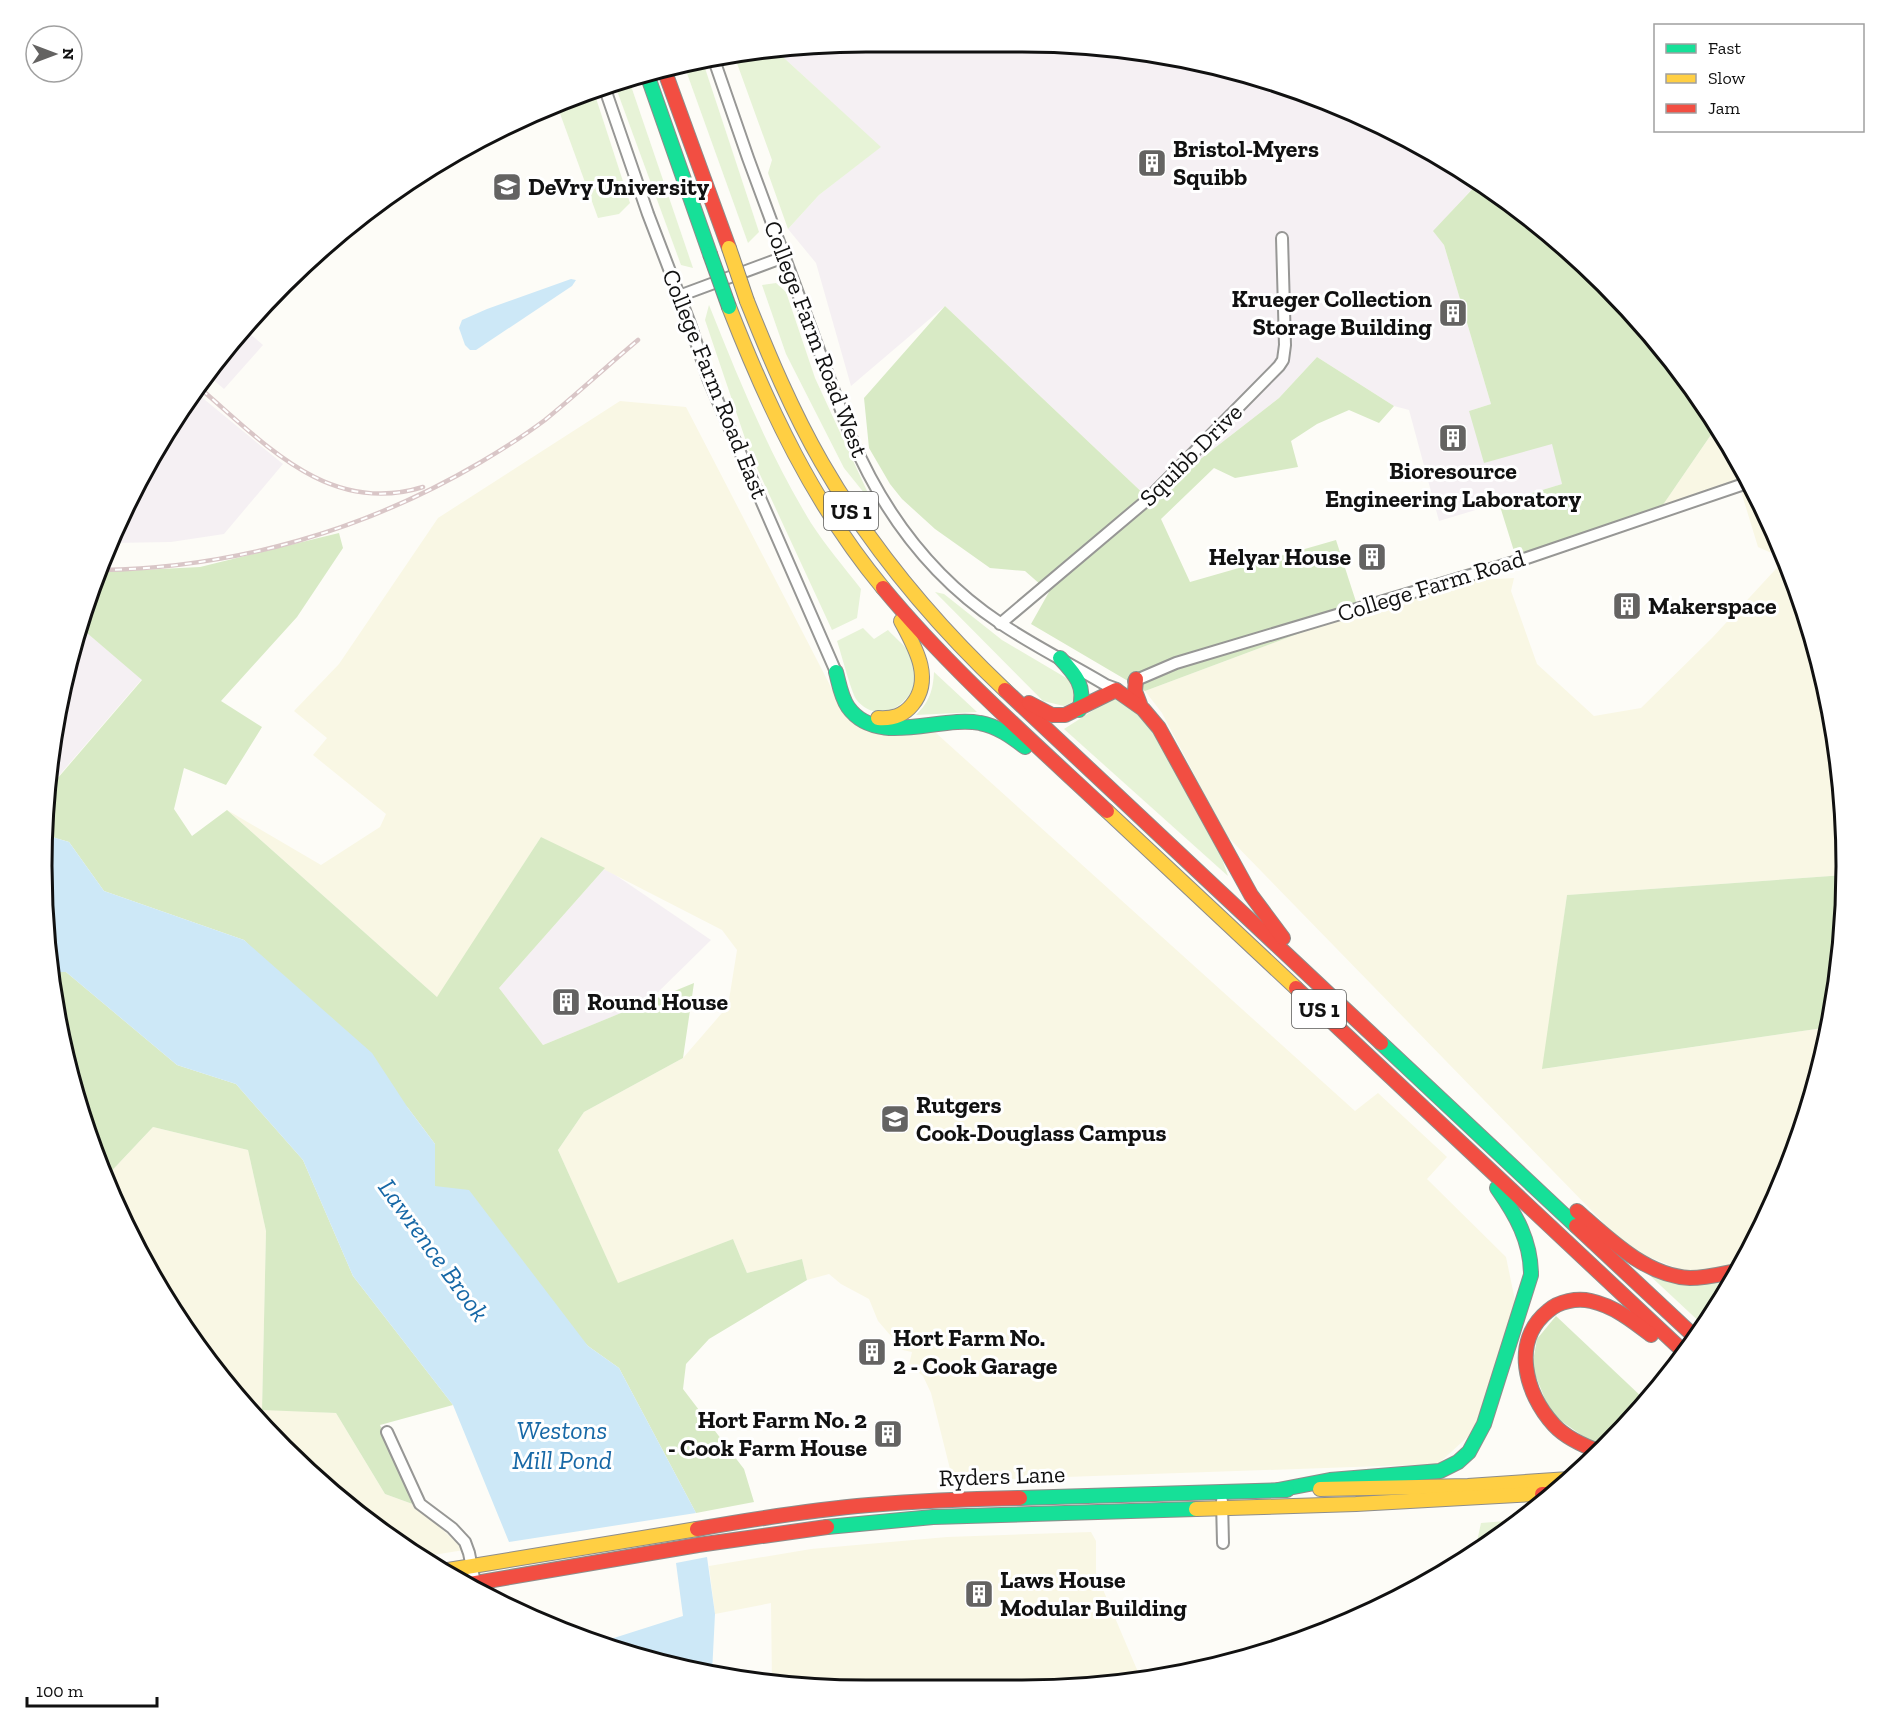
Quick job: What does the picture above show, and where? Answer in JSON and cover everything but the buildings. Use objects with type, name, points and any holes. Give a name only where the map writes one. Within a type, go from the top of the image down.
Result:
[{"type":"main road","name":"US 1","points":[[667,77],[766,352],[792,410],[856,520],[914,596],[956,643],[1003,688],[1689,1331]]},
{"type":"main road","name":"US 1","points":[[650,82],[710,255],[763,393],[792,451],[825,506],[880,585],[945,658],[1678,1347]]},
{"type":"main road","points":[[836,672],[854,705],[872,717],[885,719],[897,716],[909,709],[917,699],[922,676],[919,657],[880,585]]},
{"type":"main road","points":[[1060,658],[1083,686],[1084,698],[1079,710]]},
{"type":"main road","points":[[836,672],[846,704],[865,722],[888,728],[964,722],[987,725],[1004,732],[1085,789]]},
{"type":"main road","points":[[1136,679],[1135,691],[1140,704]]},
{"type":"main road","points":[[1003,688],[1052,715],[1065,716],[1116,690],[1140,704],[1164,735],[1264,915],[1330,996]]},
{"type":"main road","points":[[1482,1139],[1533,1174],[1584,1217],[1649,1266],[1674,1276],[1691,1278],[1727,1273]]},
{"type":"main road","points":[[1278,1490],[1330,1480],[1440,1471],[1463,1458],[1477,1440],[1528,1288],[1531,1260],[1520,1222],[1471,1152]]},
{"type":"main road","points":[[1590,1448],[1580,1444],[1560,1430],[1536,1400],[1527,1376],[1525,1353],[1527,1339],[1536,1321],[1558,1304],[1572,1300],[1590,1301],[1604,1305],[1627,1318],[1675,1351]]},
{"type":"main road","name":"Ryders Lane","points":[[456,1569],[805,1511],[910,1502],[1458,1486],[1556,1480]]},
{"type":"main road","name":"Ryders Lane","points":[[480,1582],[731,1540],[819,1527],[912,1518],[1222,1509],[1538,1495]]},
{"type":"street","name":"College Farm Road West","points":[[716,67],[851,437],[876,490],[903,531],[936,570],[969,600],[1000,624],[1116,690]]},
{"type":"street","name":"College Farm Road East","points":[[607,95],[722,411],[836,672]]},
{"type":"street","name":"Squibb Drive","points":[[1000,624],[1147,500],[1279,366],[1283,360],[1285,345],[1282,238]]},
{"type":"street","points":[[679,296],[784,257]]},
{"type":"street","name":"College Farm Road","points":[[1116,690],[1136,679],[1176,663],[1524,559],[1740,485]]},
{"type":"street","points":[[387,1432],[420,1504],[461,1537],[468,1547],[472,1566],[471,1577]]},
{"type":"street","points":[[1222,1492],[1223,1543]]},
{"type":"shaded area","points":[[866,52],[1022,52],[1128,59],[1232,80],[1333,114],[1382,136],[1472,189],[1434,231],[1444,245],[1491,404],[1469,411],[1553,443],[1562,484],[1439,521],[1409,410],[1394,406],[1317,357],[1279,398],[1149,499],[945,306],[851,386],[816,263],[788,229],[819,195],[880,147],[783,57]]},
{"type":"shaded area","points":[[251,335],[263,345],[224,389],[214,381]]},
{"type":"shaded area","points":[[202,397],[283,464],[224,534],[171,542],[119,543],[136,506],[162,459]]},
{"type":"shaded area","points":[[620,401],[686,407],[848,720],[936,733],[1355,1111],[1378,1093],[1447,1157],[1427,1179],[1506,1257],[1516,1305],[1473,1432],[1438,1464],[953,1481],[931,1393],[923,1376],[909,1365],[912,1352],[903,1350],[878,1321],[869,1299],[841,1284],[829,1274],[807,1280],[802,1259],[747,1273],[733,1239],[618,1284],[558,1150],[584,1112],[683,1058],[728,1006],[737,950],[722,930],[541,837],[438,998],[227,810],[321,865],[380,827],[386,814],[313,755],[327,738],[294,711],[339,664],[438,518]]},
{"type":"shaded area","points":[[1711,435],[1752,506],[1774,554],[1758,547],[1740,488],[1656,515]]},
{"type":"shaded area","points":[[1778,566],[1808,656],[1820,708],[1829,760],[1834,813],[1836,876],[1567,895],[1543,1069],[1819,1029],[1808,1077],[1792,1128],[1774,1178],[1752,1227],[1731,1265],[1689,1273],[1629,1249],[1226,835],[1162,713],[1145,691],[1359,611],[1460,581],[1514,578],[1511,591],[1537,664],[1594,716],[1641,708],[1712,638]]},
{"type":"shaded area","points":[[87,633],[142,679],[57,777],[68,708]]},
{"type":"shaded area","points":[[605,868],[711,940],[648,1002],[543,1045],[499,988]]},
{"type":"shaded area","points":[[153,1127],[248,1150],[266,1231],[262,1409],[336,1413],[385,1494],[418,1506],[464,1550],[433,1555],[414,1543],[371,1512],[291,1442],[255,1403],[221,1362],[190,1319],[136,1227],[111,1171]]},
{"type":"shaded area","points":[[1091,1532],[1096,1541],[1096,1573],[1138,1672],[1075,1679],[1022,1680],[813,1679],[772,1675],[771,1603],[715,1614],[709,1566],[811,1549],[947,1537]]},
{"type":"green space","points":[[783,57],[881,147],[819,195],[788,229],[768,173],[772,160],[737,63]]},
{"type":"green space","points":[[705,69],[759,232],[748,243],[687,73]]},
{"type":"green space","points":[[632,88],[693,268],[681,265],[617,92]]},
{"type":"green space","points":[[596,99],[630,203],[619,214],[598,218],[560,112]]},
{"type":"green space","points":[[1472,189],[1517,221],[1597,291],[1667,371],[1711,435],[1656,515],[1518,564],[1499,503],[1562,484],[1552,444],[1484,463],[1469,411],[1491,404],[1444,245],[1433,231]]},
{"type":"green space","points":[[776,283],[786,292],[815,378],[873,504],[844,468],[786,354],[762,285]]},
{"type":"green space","points":[[709,305],[743,389],[796,497],[811,523],[861,589],[857,618],[832,630],[750,453],[705,320]]},
{"type":"green space","points":[[945,306],[1149,499],[1279,398],[1317,357],[1394,406],[1379,423],[1349,410],[1317,424],[1291,441],[1298,467],[1235,478],[1214,468],[1161,519],[1190,582],[1336,540],[1359,611],[1145,691],[1031,624],[1049,592],[1025,571],[990,568],[935,529],[902,499],[890,484],[869,448],[864,398]]},
{"type":"green space","points":[[339,533],[343,548],[297,617],[221,701],[262,727],[226,785],[184,768],[174,809],[192,836],[227,810],[437,997],[541,837],[605,868],[499,988],[543,1045],[694,983],[683,1058],[584,1112],[558,1150],[618,1283],[733,1239],[747,1273],[802,1259],[807,1280],[709,1339],[686,1364],[683,1389],[744,1469],[754,1502],[696,1513],[619,1368],[588,1346],[435,1186],[435,1144],[408,1108],[244,940],[104,891],[69,842],[53,837],[57,779],[142,680],[87,633],[108,572],[200,567]]},
{"type":"green space","points":[[935,592],[944,594],[1002,640],[1068,679],[1078,691],[1075,701],[1064,706],[1043,701]]},
{"type":"green space","points":[[863,628],[874,639],[888,630],[908,651],[916,668],[915,681],[910,693],[902,703],[891,710],[879,712],[867,709],[856,699],[851,688],[837,641]]},
{"type":"green space","points":[[934,672],[977,712],[916,715],[930,695]]},
{"type":"green space","points":[[1114,697],[1136,708],[1158,739],[1214,836],[1228,876],[1064,729]]},
{"type":"green space","points":[[1836,876],[1829,973],[1819,1029],[1542,1069],[1567,895]]},
{"type":"green space","points":[[59,972],[66,972],[177,1065],[236,1084],[303,1160],[353,1276],[453,1405],[380,1425],[418,1506],[385,1494],[336,1413],[262,1410],[266,1231],[248,1150],[153,1127],[111,1171],[80,1077]]},
{"type":"green space","points":[[1645,1271],[1724,1277],[1697,1320]]},
{"type":"green space","points":[[1556,1316],[1640,1395],[1597,1442],[1590,1441],[1551,1414],[1532,1367],[1537,1339]]},
{"type":"green space","points":[[1504,1521],[1477,1541],[1481,1523]]},
{"type":"water","points":[[571,279],[576,280],[572,286],[476,350],[470,350],[465,345],[459,328],[462,320]]},
{"type":"water","name":"Westons Mill Pond","points":[[53,837],[69,842],[104,891],[244,940],[372,1053],[435,1144],[435,1186],[469,1190],[588,1346],[619,1368],[696,1513],[509,1542],[453,1405],[353,1276],[303,1160],[236,1084],[177,1065],[66,972],[59,972],[54,920]]},
{"type":"water","points":[[707,1557],[715,1614],[712,1666],[656,1653],[611,1639],[683,1616],[676,1563]]},
{"type":"railway","points":[[109,570],[151,568],[250,553],[346,526],[392,507],[481,462],[522,436],[545,420],[638,340]]},
{"type":"railway","points":[[205,393],[276,453],[329,484],[358,492],[389,493],[423,487]]},
{"type":"traffic: fast","points":[[650,82],[710,254]]},
{"type":"traffic: fast","points":[[710,254],[729,307]]},
{"type":"traffic: fast","points":[[1060,658],[1078,681],[1082,694],[1079,710]]},
{"type":"traffic: fast","points":[[836,672],[848,707],[860,719],[875,726],[892,728],[964,722],[980,723],[998,729],[1025,747]]},
{"type":"traffic: fast","points":[[1381,1043],[1576,1226]]},
{"type":"traffic: fast","points":[[1278,1490],[1330,1480],[1440,1471],[1458,1462],[1469,1452],[1484,1424],[1531,1275],[1528,1251],[1521,1229],[1497,1188]]},
{"type":"traffic: fast","points":[[1020,1498],[1287,1490]]},
{"type":"traffic: fast","points":[[827,1527],[933,1517],[1196,1509]]},
{"type":"traffic: slow","points":[[729,248],[747,301]]},
{"type":"traffic: slow","points":[[747,301],[772,363],[811,443],[861,525],[929,611],[1005,690]]},
{"type":"traffic: slow","points":[[729,307],[777,418],[814,489],[835,523],[883,588]]},
{"type":"traffic: slow","points":[[878,718],[893,717],[905,712],[912,705],[922,685],[920,663],[901,621]]},
{"type":"traffic: slow","points":[[1107,811],[1296,988]]},
{"type":"traffic: slow","points":[[1320,1489],[1468,1486],[1556,1480]]},
{"type":"traffic: slow","points":[[1196,1509],[1356,1504],[1539,1494]]},
{"type":"traffic: slow","points":[[455,1569],[697,1529]]},
{"type":"traffic: jam","points":[[667,77],[729,248]]},
{"type":"traffic: jam","points":[[883,588],[963,675],[1107,811]]},
{"type":"traffic: jam","points":[[1136,679],[1135,691],[1140,704]]},
{"type":"traffic: jam","points":[[1005,690],[1381,1043]]},
{"type":"traffic: jam","points":[[1029,703],[1052,715],[1065,715],[1116,690],[1143,709],[1159,728],[1251,895],[1283,938]]},
{"type":"traffic: jam","points":[[1296,988],[1678,1347]]},
{"type":"traffic: jam","points":[[1577,1211],[1629,1254],[1658,1271],[1690,1278],[1727,1273]]},
{"type":"traffic: jam","points":[[1576,1226],[1689,1331]]},
{"type":"traffic: jam","points":[[1591,1448],[1564,1434],[1554,1425],[1536,1398],[1526,1367],[1529,1337],[1536,1323],[1552,1308],[1563,1303],[1591,1301],[1615,1310],[1651,1335]]},
{"type":"traffic: jam","points":[[697,1529],[847,1507],[926,1501],[1020,1498]]},
{"type":"traffic: jam","points":[[480,1582],[698,1545],[827,1527]]},
{"type":"place","name":"Bristol-Myers Squibb","points":[[1152,163]]},
{"type":"place","name":"DeVry University","points":[[507,187]]},
{"type":"place","name":"Krueger Collection Storage Building","points":[[1453,313]]},
{"type":"place","name":"Bioresource Engineering Laboratory","points":[[1453,438]]},
{"type":"place","name":"Helyar House","points":[[1372,557]]},
{"type":"place","name":"Makerspace","points":[[1627,606]]},
{"type":"place","name":"Round House","points":[[566,1002]]},
{"type":"place","name":"Rutgers Cook-Douglass Campus","points":[[895,1119]]},
{"type":"place","name":"Hort Farm No. 2 - Cook Garage","points":[[872,1352]]},
{"type":"place","name":"Hort Farm No. 2 - Cook Farm House","points":[[888,1434]]},
{"type":"place","name":"Laws House Modular Building","points":[[979,1594]]},
{"type":"water label","name":"Lawrence Brook","points":[[434,1250]]}]
